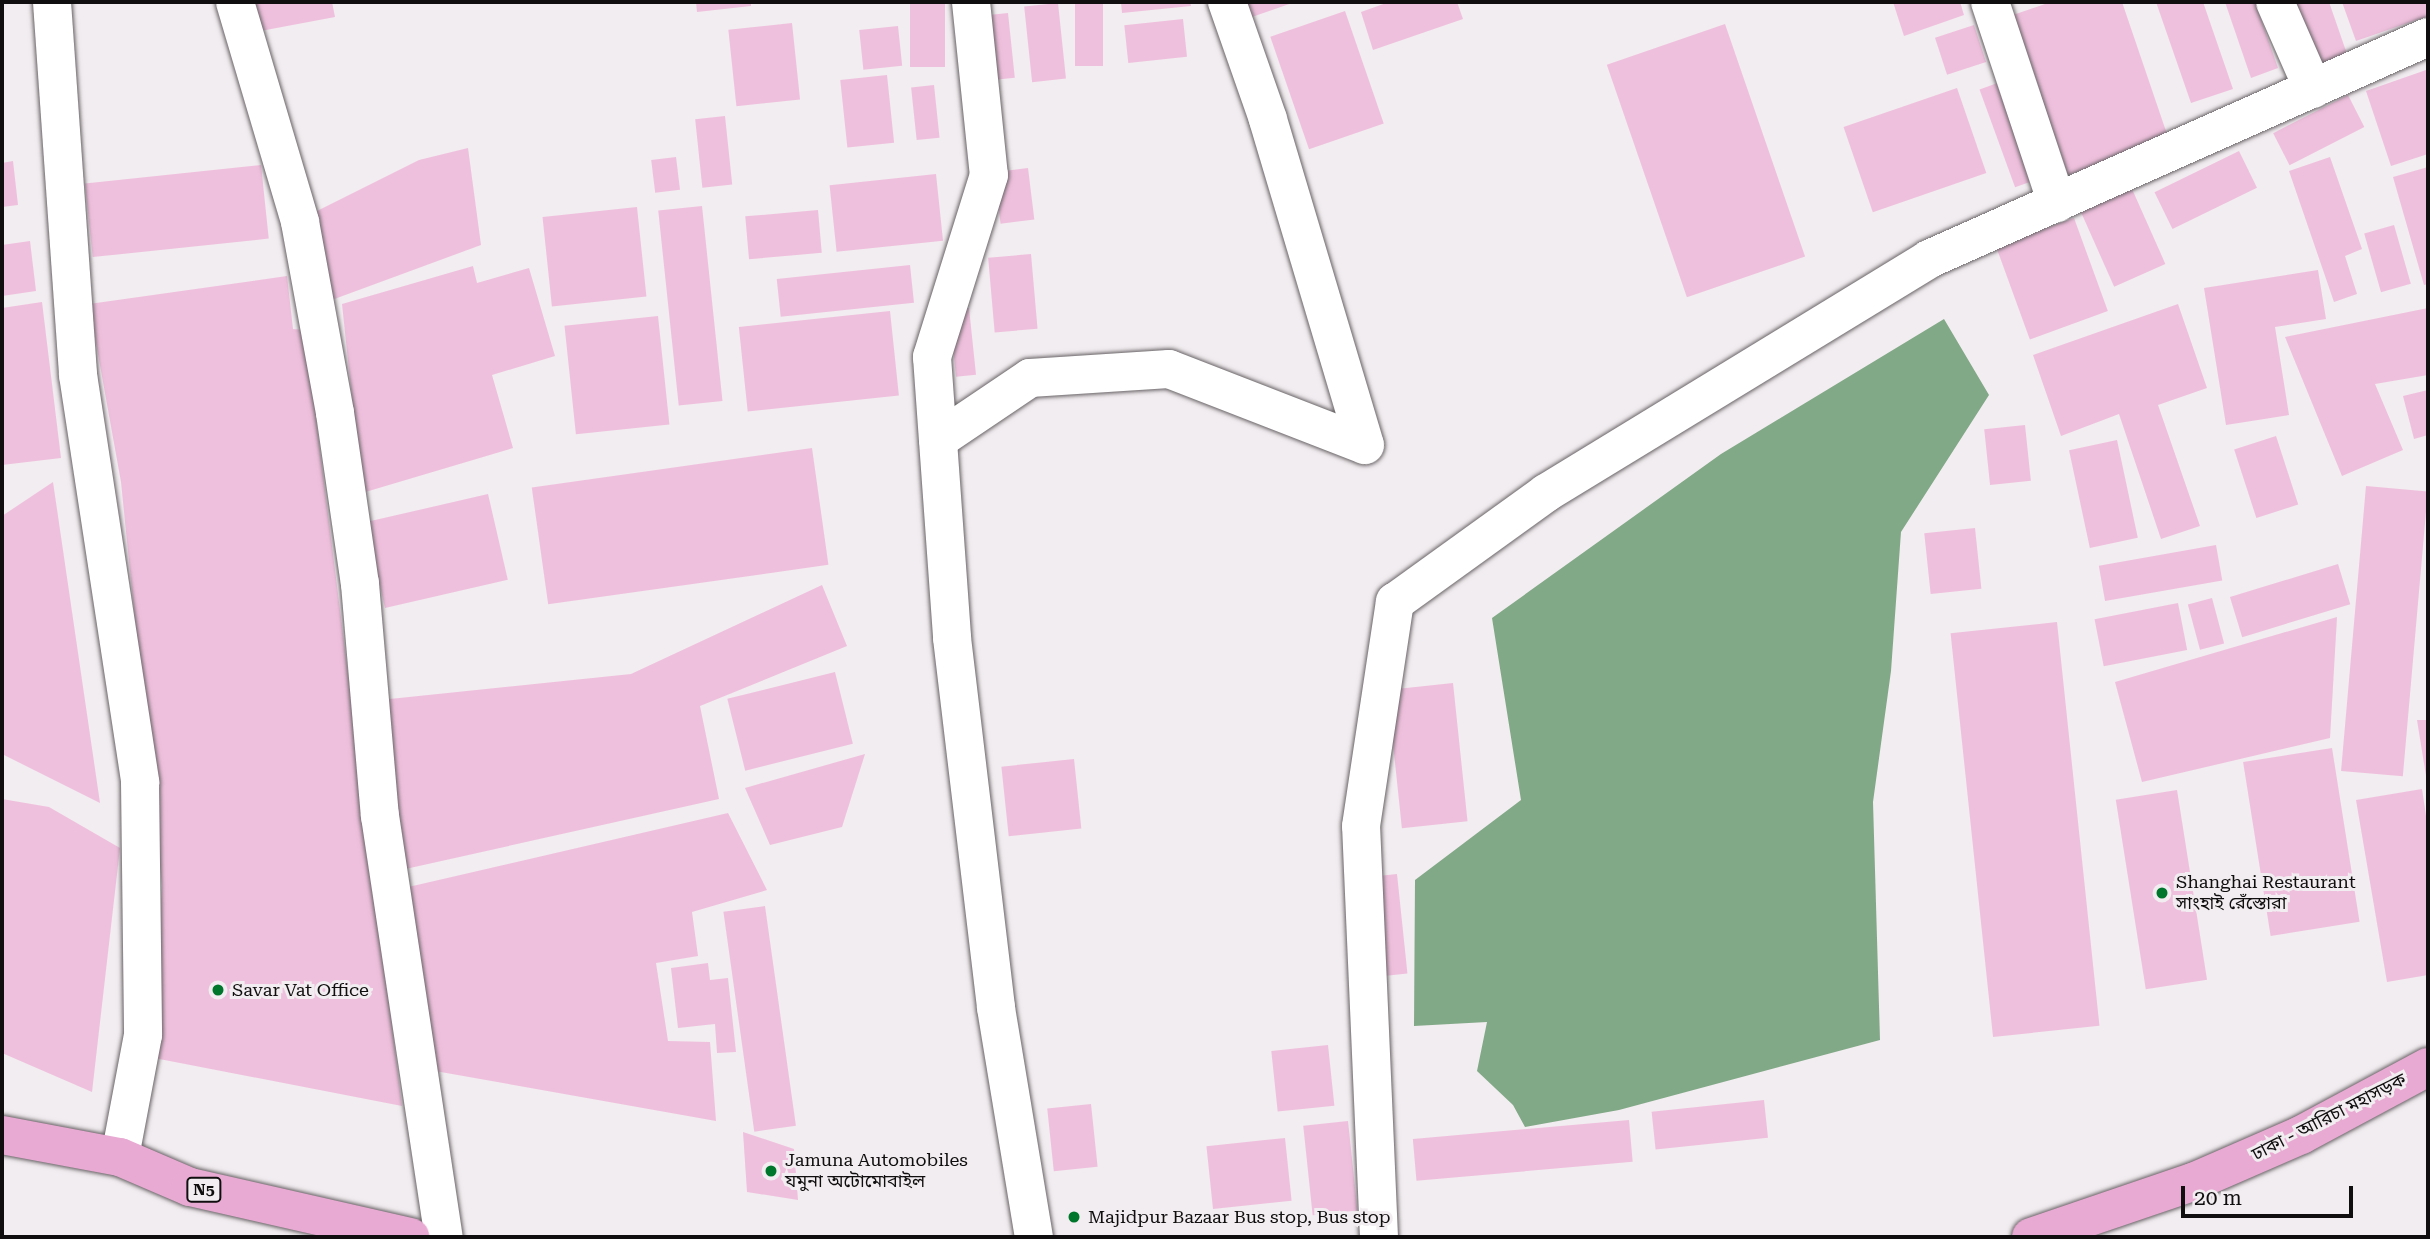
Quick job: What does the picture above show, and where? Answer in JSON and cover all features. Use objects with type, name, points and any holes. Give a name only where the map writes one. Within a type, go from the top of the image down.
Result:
[{"type":"highway","name":"ঢাকা - আরিচা মহাসড়ক","points":[[2031,1237],[2193,1182],[2301,1135],[2428,1067]]},
{"type":"highway","name":"N5","points":[[2,1135],[120,1157],[190,1187],[410,1237]]},
{"type":"street","points":[[52,2],[78,375],[140,782],[143,1035],[120,1157]]},
{"type":"street","points":[[235,2],[300,222],[335,413],[360,584],[380,816],[444,1237]]},
{"type":"street","points":[[971,2],[989,175],[932,357],[952,638],[993,981],[1034,1237]]},
{"type":"street","points":[[938,440],[1030,378],[1169,369],[1365,445],[1268,119],[1227,2]]},
{"type":"street","points":[[1990,2],[2057,203]]},
{"type":"street","points":[[2275,2],[2313,89]]},
{"type":"street","points":[[1379,1237],[1361,826],[1395,602],[1546,493],[1929,260],[2428,37]]},
{"type":"shaded area","points":[[1944,319],[1989,395],[1901,532],[1891,671],[1873,802],[1880,1040],[1619,1110],[1525,1127],[1513,1105],[1477,1071],[1487,1022],[1414,1026],[1415,880],[1521,800],[1492,618],[1721,454]]},
{"type":"building","points":[[243,2],[332,2],[335,17],[250,33]]},
{"type":"building","points":[[696,2],[751,2],[751,6],[697,12]]},
{"type":"building","points":[[910,2],[945,2],[945,67],[910,67]]},
{"type":"building","points":[[1075,2],[1103,2],[1103,66],[1075,66]]},
{"type":"building","points":[[1121,2],[1190,2],[1191,6],[1122,13]]},
{"type":"building","points":[[1247,2],[1295,2],[1252,17]]},
{"type":"building","points":[[1389,2],[1457,2],[1463,19],[1373,50],[1361,12]]},
{"type":"building","points":[[1893,2],[1960,2],[1964,15],[1904,36]]},
{"type":"building","points":[[2051,2],[2122,2],[2169,140],[2068,175],[2013,15]]},
{"type":"building","points":[[2156,2],[2203,2],[2233,89],[2191,103]]},
{"type":"building","points":[[2225,2],[2255,2],[2278,68],[2251,78]]},
{"type":"building","points":[[2295,2],[2329,2],[2347,54],[2316,65]]},
{"type":"building","points":[[2342,2],[2428,2],[2428,16],[2356,41]]},
{"type":"building","points":[[1058,3],[1066,79],[1032,82],[1024,7]]},
{"type":"building","points":[[1345,11],[1384,124],[1309,149],[1270,37]]},
{"type":"building","points":[[1008,13],[1015,78],[986,81],[979,16]]},
{"type":"building","points":[[1183,19],[1187,57],[1128,63],[1124,25]]},
{"type":"building","points":[[792,23],[800,100],[736,106],[728,30]]},
{"type":"building","points":[[1725,24],[1805,257],[1687,297],[1607,65]]},
{"type":"building","points":[[1974,25],[1986,62],[1947,75],[1935,38]]},
{"type":"building","points":[[898,26],[902,66],[863,70],[859,30]]},
{"type":"building","points":[[2426,70],[2428,154],[2391,166],[2366,91]]},
{"type":"building","points":[[887,75],[894,143],[847,148],[840,80]]},
{"type":"building","points":[[2003,81],[2039,179],[2015,187],[1980,90]]},
{"type":"building","points":[[934,85],[940,138],[917,140],[911,87]]},
{"type":"building","points":[[1957,88],[1986,173],[1873,212],[1844,127]]},
{"type":"building","points":[[2348,95],[2364,127],[2289,165],[2273,133]]},
{"type":"building","points":[[725,116],[732,185],[702,188],[695,119]]},
{"type":"building","points":[[468,148],[481,245],[329,301],[313,213],[419,160]]},
{"type":"building","points":[[2239,151],[2257,188],[2172,229],[2155,192]]},
{"type":"building","points":[[676,157],[680,190],[655,193],[651,160]]},
{"type":"building","points":[[2330,157],[2362,249],[2345,256],[2357,294],[2334,302],[2289,171]]},
{"type":"building","points":[[13,161],[18,205],[2,207],[2,163]]},
{"type":"building","points":[[261,165],[269,239],[93,257],[85,184]]},
{"type":"building","points":[[2428,167],[2428,284],[2424,285],[2393,177]]},
{"type":"building","points":[[1028,168],[1034,220],[1001,224],[994,172]]},
{"type":"building","points":[[936,174],[943,241],[837,252],[830,185]]},
{"type":"building","points":[[2132,189],[2165,264],[2114,287],[2081,212]]},
{"type":"building","points":[[702,206],[722,401],[679,406],[658,211]]},
{"type":"building","points":[[637,207],[646,297],[552,306],[543,217]]},
{"type":"building","points":[[818,210],[822,253],[749,259],[745,216]]},
{"type":"building","points":[[2074,218],[2108,311],[2030,339],[1996,246]]},
{"type":"building","points":[[2394,225],[2411,284],[2381,292],[2364,234]]},
{"type":"building","points":[[30,241],[36,291],[2,296],[2,245]]},
{"type":"building","points":[[1031,254],[1038,329],[995,332],[988,258]]},
{"type":"building","points":[[910,265],[914,303],[781,317],[777,279]]},
{"type":"building","points":[[473,266],[477,283],[529,268],[555,356],[492,375],[513,448],[362,493],[342,304]]},
{"type":"building","points":[[2318,270],[2326,319],[2275,327],[2289,415],[2226,425],[2204,288]]},
{"type":"building","points":[[287,276],[293,329],[305,330],[402,1106],[149,1057],[162,886],[121,482],[89,304]]},
{"type":"building","points":[[42,302],[61,458],[2,465],[2,308]]},
{"type":"building","points":[[2178,304],[2207,388],[2158,405],[2200,526],[2161,539],[2119,414],[2061,436],[2033,355]]},
{"type":"building","points":[[969,308],[976,375],[956,377],[949,310]]},
{"type":"building","points":[[2428,308],[2428,375],[2375,384],[2403,450],[2342,476],[2285,337]]},
{"type":"building","points":[[890,311],[899,396],[748,411],[739,327]]},
{"type":"building","points":[[658,316],[669,424],[576,434],[565,326]]},
{"type":"building","points":[[2428,390],[2428,435],[2414,439],[2403,396]]},
{"type":"building","points":[[2025,425],[2031,481],[1990,485],[1984,429]]},
{"type":"building","points":[[2276,436],[2298,504],[2256,518],[2234,450]]},
{"type":"building","points":[[2117,440],[2138,538],[2090,548],[2069,450]]},
{"type":"building","points":[[812,448],[828,565],[548,604],[532,487]]},
{"type":"building","points":[[53,482],[100,803],[2,754],[2,516]]},
{"type":"building","points":[[2366,486],[2428,491],[2403,776],[2341,771]]},
{"type":"building","points":[[488,494],[508,580],[385,608],[365,522]]},
{"type":"building","points":[[1975,528],[1981,589],[1931,594],[1924,533]]},
{"type":"building","points":[[2216,545],[2222,580],[2105,601],[2099,566]]},
{"type":"building","points":[[2338,564],[2350,604],[2242,637],[2230,597]]},
{"type":"building","points":[[822,585],[847,646],[700,706],[719,799],[401,870],[380,700],[631,674]]},
{"type":"building","points":[[2212,598],[2224,643],[2200,650],[2188,604]]},
{"type":"building","points":[[2178,603],[2187,650],[2104,666],[2095,619]]},
{"type":"building","points":[[2337,617],[2330,738],[2142,782],[2115,682]]},
{"type":"building","points":[[2057,622],[2099,1026],[1993,1037],[1951,633]]},
{"type":"building","points":[[835,672],[853,744],[745,771],[727,699]]},
{"type":"building","points":[[1453,683],[1468,821],[1402,828],[1387,690]]},
{"type":"building","points":[[2417,720],[2428,720],[2428,782],[2427,782]]},
{"type":"building","points":[[2332,748],[2360,922],[2271,936],[2243,762]]},
{"type":"building","points":[[865,754],[842,827],[770,845],[745,788]]},
{"type":"building","points":[[1074,759],[1081,829],[1009,836],[1001,767]]},
{"type":"building","points":[[2422,789],[2428,829],[2428,975],[2387,982],[2356,800]]},
{"type":"building","name":"Shanghai Restaurant সাংহাই রেঁস্তোরা","points":[[2177,790],[2207,980],[2146,989],[2116,800]]},
{"type":"building","points":[[2,799],[49,807],[120,848],[92,1092],[2,1053]]},
{"type":"building","points":[[728,813],[767,890],[692,912],[698,956],[656,963],[668,1041],[710,1042],[716,1121],[435,1071],[404,888]]},
{"type":"building","points":[[1397,874],[1407,973],[1382,976],[1371,877]]},
{"type":"building","points":[[765,906],[796,1126],[754,1132],[723,912]]},
{"type":"building","points":[[708,963],[710,980],[728,978],[736,1052],[717,1053],[715,1024],[678,1028],[671,968]]},
{"type":"building","points":[[1328,1045],[1334,1106],[1278,1112],[1271,1051]]},
{"type":"building","points":[[1764,1100],[1768,1138],[1656,1150],[1652,1112]]},
{"type":"building","points":[[1091,1104],[1098,1167],[1054,1171],[1047,1109]]},
{"type":"building","points":[[1629,1120],[1633,1162],[1416,1181],[1413,1139]]},
{"type":"building","points":[[1348,1121],[1357,1211],[1313,1215],[1303,1126]]},
{"type":"building","name":"Jamuna Automobiles যমুনা অটোমোবাইল","points":[[743,1132],[794,1149],[798,1200],[747,1192]]},
{"type":"building","points":[[1285,1138],[1292,1201],[1213,1209],[1206,1146]]},
{"type":"place","name":"Shanghai Restaurant সাংহাই রেঁস্তোরা","points":[[2162,893]]},
{"type":"place","name":"Savar Vat Office","points":[[218,990]]},
{"type":"place","name":"Jamuna Automobiles যমুনা অটোমোবাইল","points":[[771,1171]]},
{"type":"place","name":"Majidpur Bazaar Bus stop, Bus stop","points":[[1074,1217]]}]
